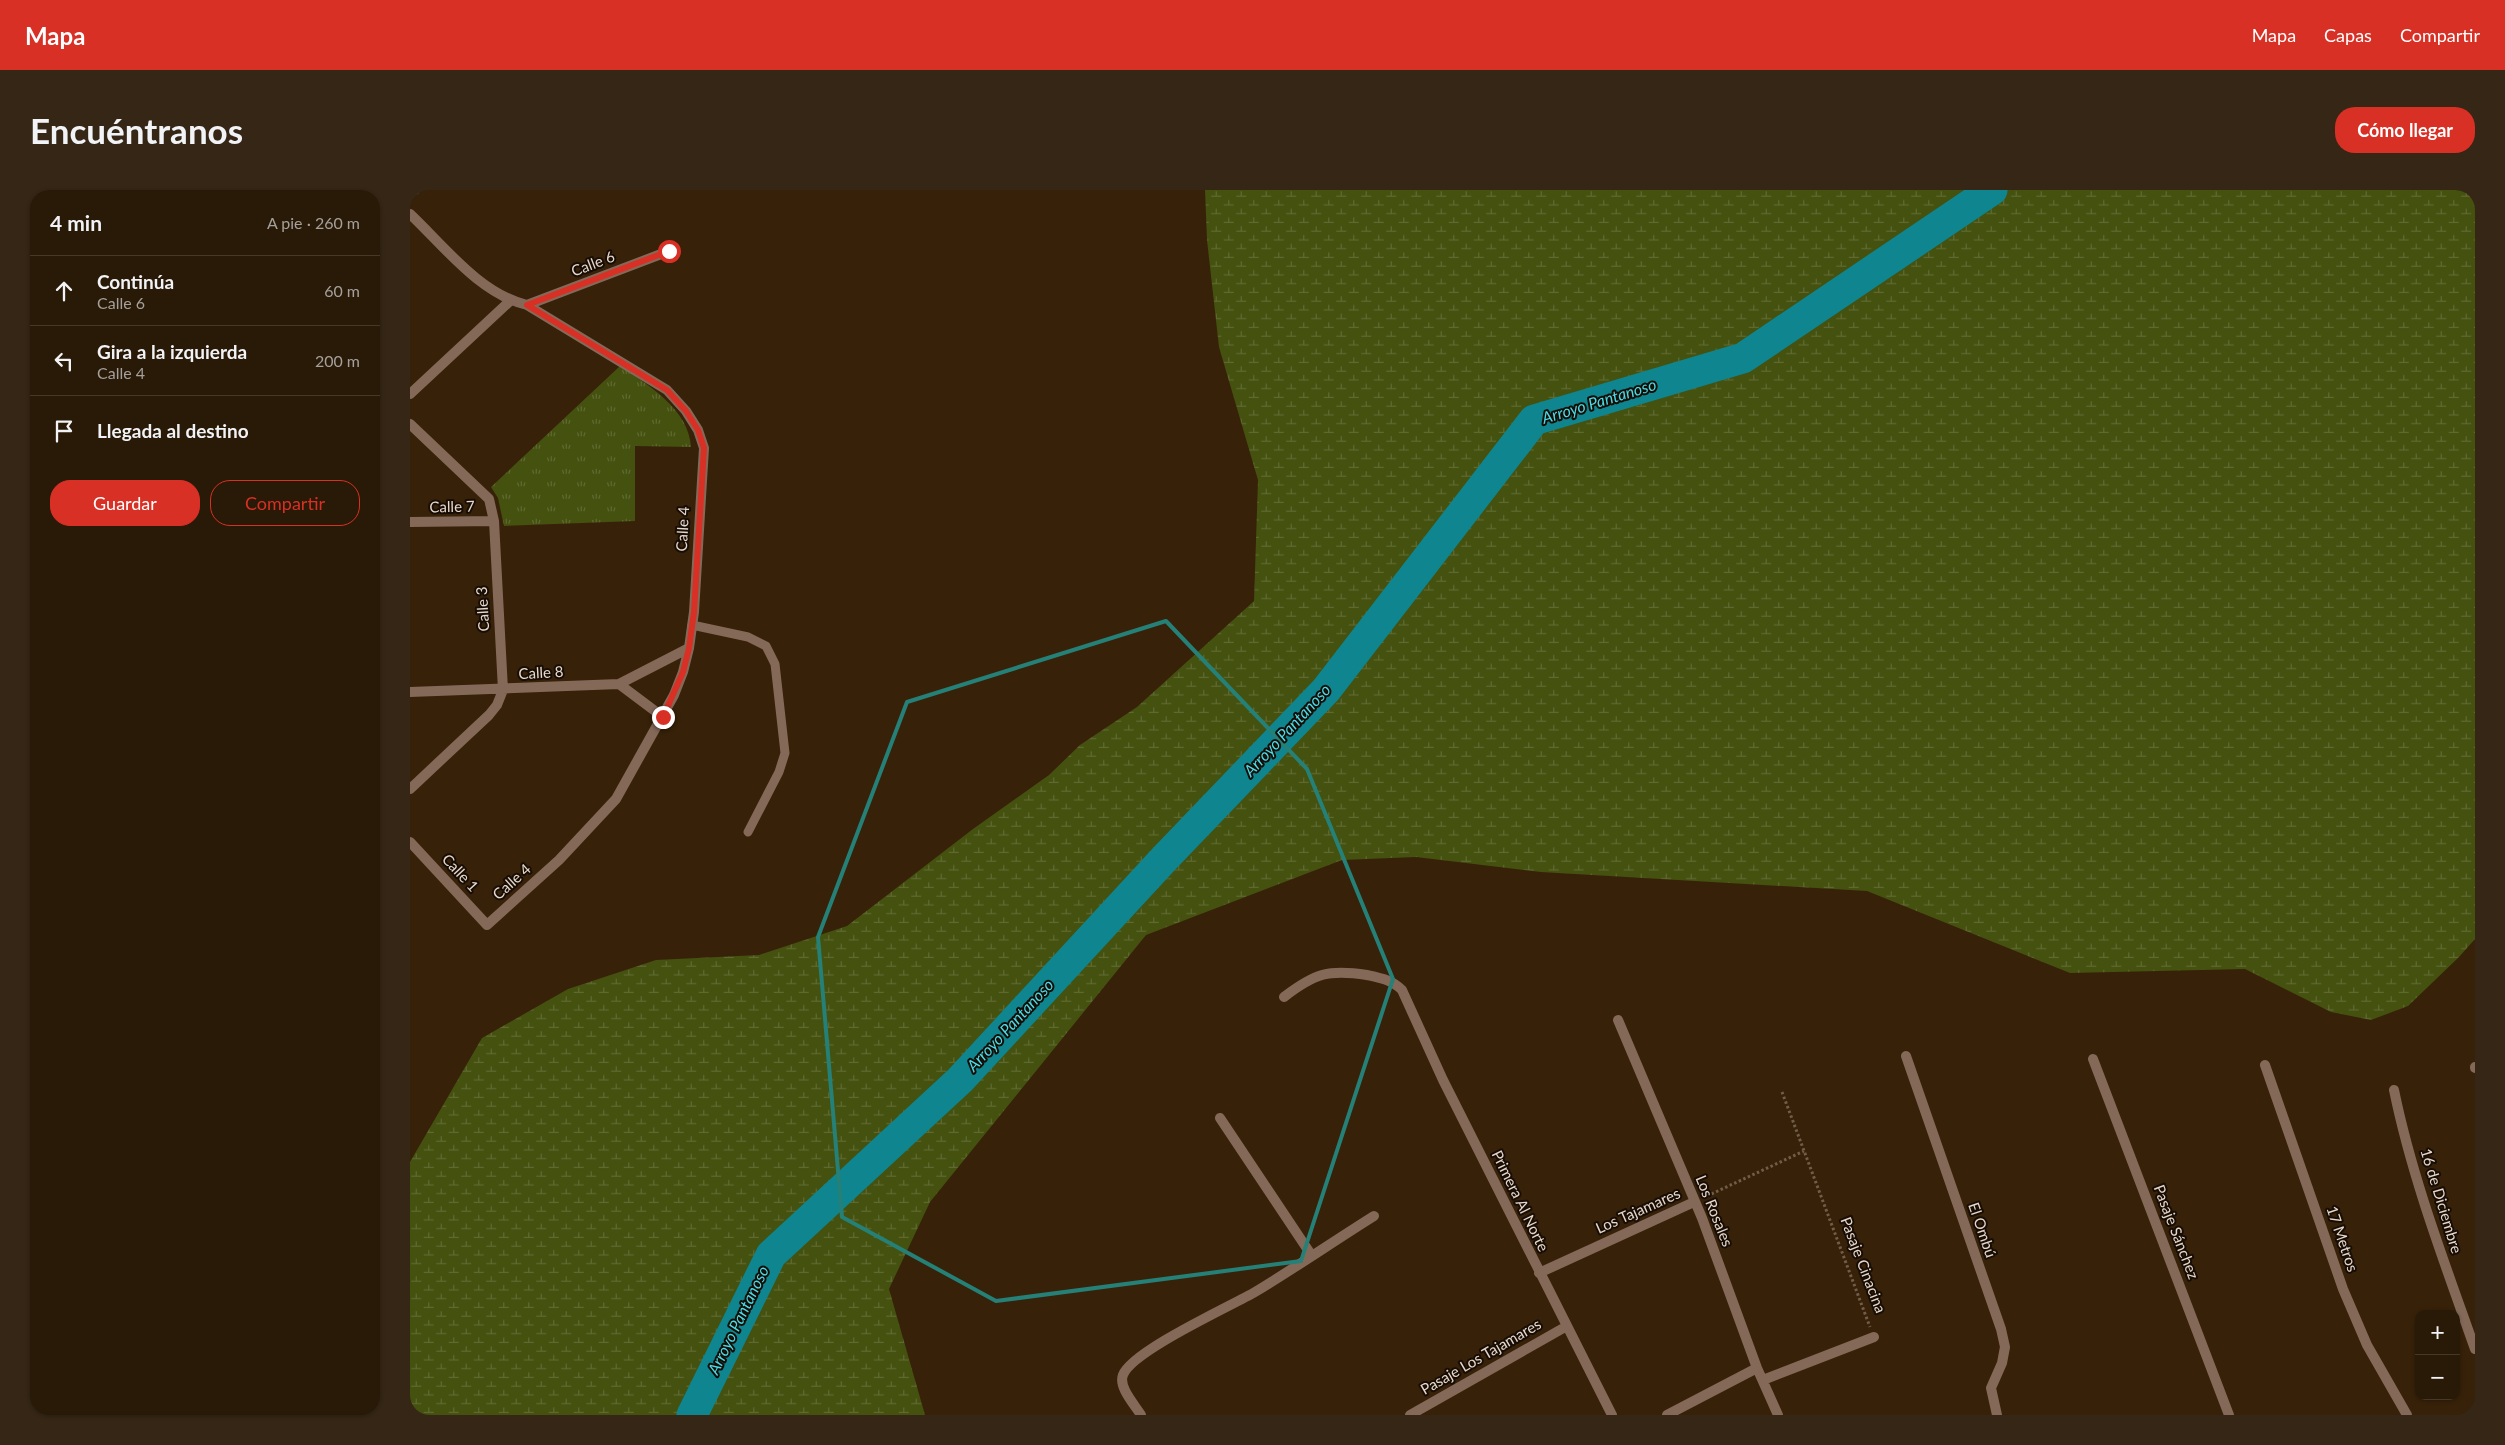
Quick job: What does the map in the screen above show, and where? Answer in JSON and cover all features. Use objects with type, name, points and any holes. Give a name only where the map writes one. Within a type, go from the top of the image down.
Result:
[{"type":"street","points":[[410,192],[415,190]]},
{"type":"street","name":"Calle 4","points":[[410,214],[485,286],[510,301],[527,305],[667,390],[686,411],[698,430],[704,448],[689,648],[683,672],[663,717],[616,799],[559,860],[487,925]]},
{"type":"street","name":"Calle 6","points":[[527,305],[669,251]]},
{"type":"street","points":[[410,394],[510,301]]},
{"type":"street","name":"Calle 3","points":[[410,424],[489,499],[494,521],[502,690],[497,705],[489,716],[410,789]]},
{"type":"street","name":"Calle 7","points":[[410,522],[494,521]]},
{"type":"street","points":[[663,717],[618,684],[689,648]]},
{"type":"street","name":"Calle 8","points":[[410,692],[502,690],[618,684]]},
{"type":"street","name":"Calle 1","points":[[410,842],[487,925]]},
{"type":"street","name":"Primera Al Norte","points":[[1284,997],[1303,982],[1326,973],[1341,971],[1395,983],[1408,998],[1443,1080],[1612,1415]]},
{"type":"street","name":"Los Rosales","points":[[1618,1020],[1694,1202],[1778,1415]]},
{"type":"street","name":"El Ombú","points":[[1906,1056],[2001,1329],[2005,1347],[2002,1363],[1991,1388],[1997,1415]]},
{"type":"street","name":"Pasaje Sánchez","points":[[2093,1060],[2229,1415]]},
{"type":"street","name":"17 Metros","points":[[2265,1065],[2343,1289],[2367,1345],[2407,1415]]},
{"type":"street","name":"16 de Diciembre","points":[[2394,1090],[2401,1122],[2433,1232],[2475,1348]]},
{"type":"street","points":[[1220,1118],[1312,1256]]},
{"type":"street","name":"Los Tajamares","points":[[1539,1273],[1694,1202]]},
{"type":"street","points":[[1141,1415],[1124,1388],[1122,1378],[1125,1369],[1148,1350],[1255,1292],[1374,1216]]},
{"type":"street","name":"Pasaje Los Tajamares","points":[[1410,1415],[1567,1326]]},
{"type":"street","name":"Pasaje Cinacina","points":[[1764,1380],[1874,1337]]},
{"type":"street","points":[[1667,1415],[1758,1368]]},
{"type":"lane","points":[[692,624],[748,637],[766,646],[775,664],[785,753],[779,772],[748,832]]},
{"type":"path","name":"Pasaje Cinacina","points":[[1782,1092],[1874,1337]]},
{"type":"path","name":"Los Tajamares","points":[[1694,1202],[1804,1151]]},
{"type":"highlighted area","points":[[1166,621],[1307,769],[1393,979],[1301,1261],[996,1301],[842,1217],[818,937],[907,702]]},
{"type":"green space","points":[[1205,190],[2475,190],[2475,939],[2408,1006],[2371,1020],[2331,1012],[2245,969],[2070,973],[1867,891],[1541,872],[1416,857],[1342,860],[1146,935],[930,1202],[889,1289],[925,1415],[410,1415],[410,1162],[482,1038],[568,989],[656,960],[759,955],[847,926],[973,829],[1049,775],[1080,745],[1137,707],[1254,601],[1258,480],[1219,347],[1207,240]]},
{"type":"green space","points":[[620,366],[643,381],[675,410],[689,433],[691,447],[635,446],[635,521],[504,526],[498,498],[491,487]]},
{"type":"waterway","name":"Arroyo Pantanoso","points":[[692,1415],[771,1255],[960,1080],[1163,860],[1326,690],[1534,420],[1743,358],[1992,190]]},
{"type":"route","points":[[663,717],[683,672],[689,648],[694,612],[704,448],[698,430],[686,411],[667,390],[527,305],[669,251]]}]
